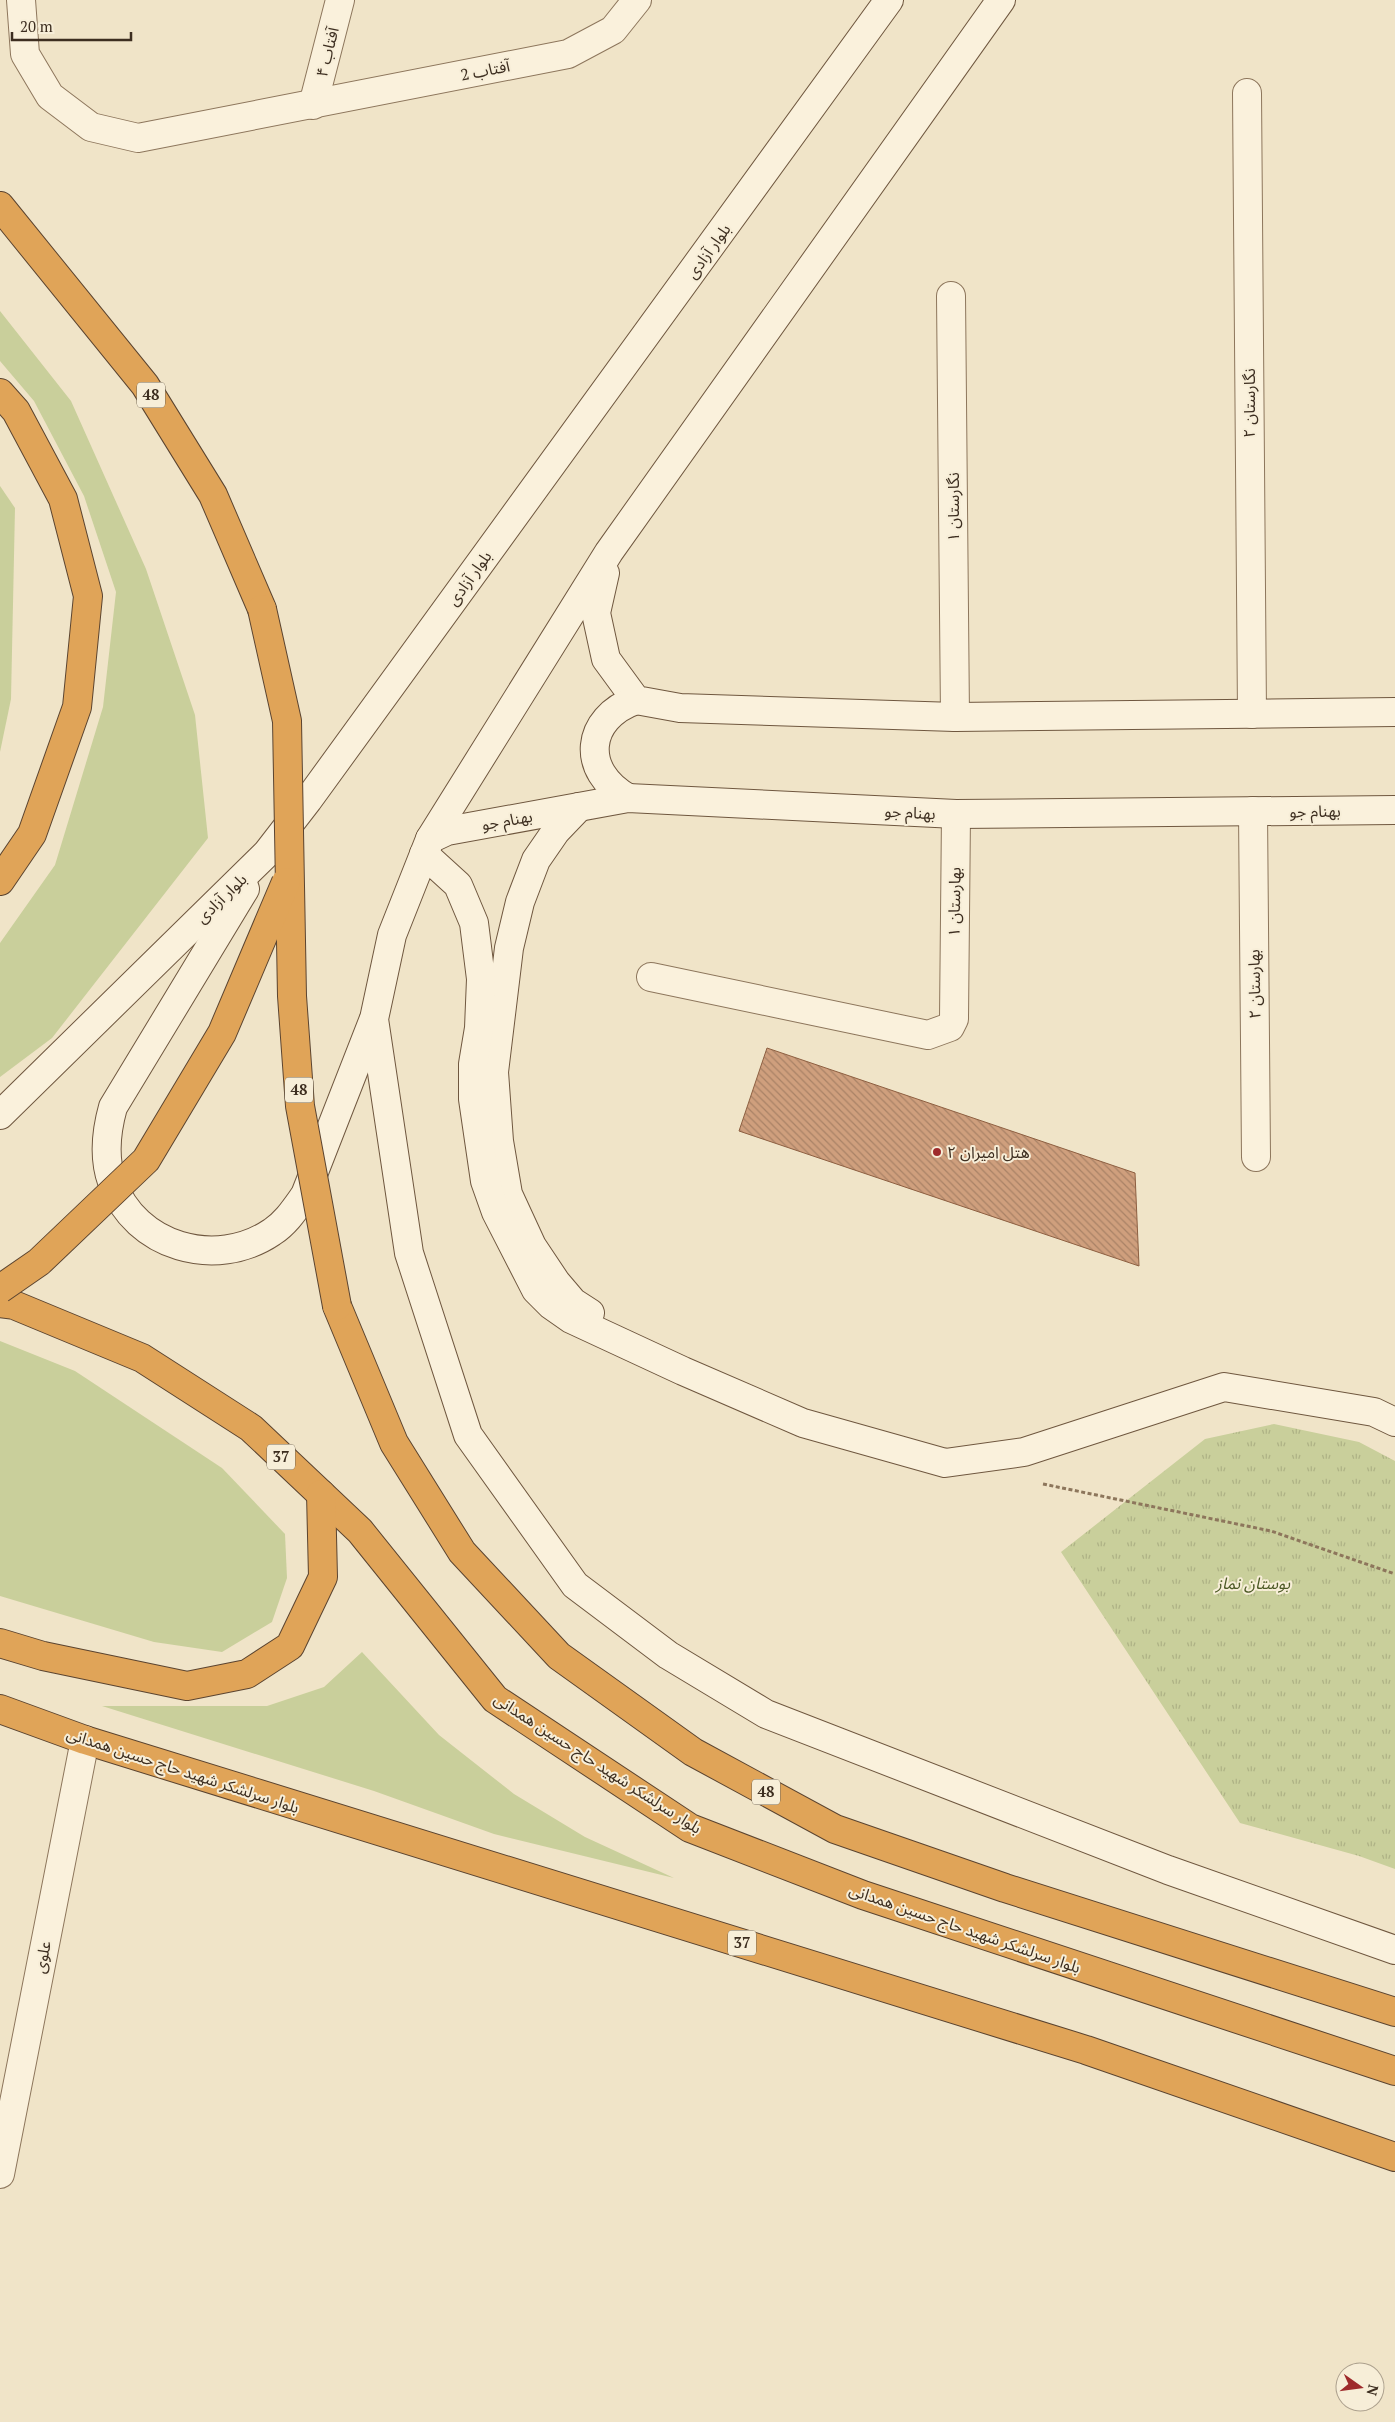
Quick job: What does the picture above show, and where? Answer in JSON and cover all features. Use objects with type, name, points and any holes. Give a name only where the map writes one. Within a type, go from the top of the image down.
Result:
[{"type":"highway","name":"48","points":[[0,206],[145,385],[213,495],[262,609],[287,721],[292,996],[300,1106],[337,1306],[394,1443],[462,1552],[559,1656],[693,1752],[835,1829],[1005,1888],[1395,2012]]},
{"type":"highway","points":[[0,393],[16,411],[63,499],[88,596],[77,706],[32,834],[0,881]]},
{"type":"highway","points":[[0,1289],[38,1262],[146,1160],[222,1033],[291,871]]},
{"type":"highway","name":"بلوار سرلشکر شهید حاج حسین همدانی","points":[[0,1303],[14,1305],[142,1358],[251,1428],[360,1531],[495,1699],[690,1828],[863,1895],[1395,2071]]},
{"type":"highway","points":[[0,1644],[43,1656],[187,1686],[247,1674],[290,1646],[323,1577],[321,1494]]},
{"type":"highway","name":"بلوار سرلشکر شهید حاج حسین همدانی","points":[[0,1709],[85,1740],[1086,2050],[1395,2157]]},
{"type":"main road","name":"آفتاب 2","points":[[22,0],[25,54],[50,96],[90,127],[138,138],[568,54],[613,30],[637,0]]},
{"type":"main road","name":"آفتاب ۴","points":[[314,105],[340,0]]},
{"type":"main road","name":"بلوار آزادی","points":[[0,1115],[266,853],[308,800],[890,0]]},
{"type":"main road","points":[[266,853],[113,1107],[106,1132],[106,1157],[112,1182],[123,1204],[139,1223],[159,1238],[182,1248],[206,1251],[230,1250],[252,1243],[273,1231],[291,1215],[305,1195],[374,1019],[392,935],[427,846],[609,552],[1001,0]]},
{"type":"main road","name":"نگارستان ۲","points":[[1247,93],[1252,714]]},
{"type":"main road","name":"نگارستان ۱","points":[[951,296],[955,717]]},
{"type":"main road","points":[[609,552],[596,613],[606,659],[636,700]]},
{"type":"main road","points":[[628,798],[614,790],[602,777],[596,762],[595,746],[598,730],[608,716],[620,706],[636,700],[680,708],[955,717],[1395,712]]},
{"type":"main road","name":"بهنام جو","points":[[427,846],[447,832],[628,798],[956,814],[1395,810]]},
{"type":"main road","points":[[579,807],[556,831],[536,860],[520,902],[509,948],[494,1072],[499,1141],[508,1194],[532,1246],[556,1282],[573,1302],[683,1371]]},
{"type":"main road","name":"بهارستان ۲","points":[[1253,812],[1256,1157]]},
{"type":"main road","name":"بهارستان ۱","points":[[651,977],[928,1035],[950,1027],[954,1019],[956,814]]},
{"type":"main road","points":[[427,846],[458,885],[474,923],[481,979],[479,1028],[473,1064],[473,1099],[485,1181],[496,1212],[536,1290],[550,1305],[571,1319],[683,1371],[803,1423],[945,1463],[1024,1452],[1224,1387],[1374,1412],[1395,1422]]},
{"type":"main road","points":[[374,1019],[409,1253],[468,1435],[575,1585],[668,1655],[766,1714],[1168,1870],[1395,1950]]},
{"type":"main road","name":"علوی","points":[[0,2174],[85,1740]]},
{"type":"path","points":[[1040,1483],[1271,1531],[1395,1574]]},
{"type":"green space","points":[[0,311],[71,401],[146,569],[195,715],[208,838],[52,1038],[0,1077],[0,943],[55,865],[103,707],[116,592],[84,496],[34,401],[0,361]]},
{"type":"green space","points":[[0,486],[15,508],[11,699],[0,752]]},
{"type":"green space","points":[[0,1341],[75,1371],[222,1468],[285,1534],[287,1578],[272,1622],[222,1652],[154,1642],[0,1596]]},
{"type":"green space","name":"بوستان نماز","points":[[1274,1424],[1359,1442],[1395,1461],[1395,1869],[1359,1856],[1240,1823],[1061,1552],[1205,1439]]},
{"type":"green space","points":[[362,1652],[439,1735],[514,1794],[585,1837],[674,1878],[494,1834],[374,1791],[102,1706],[267,1706],[324,1687]]},
{"type":"building","name":"هتل امیران ۲","points":[[767,1048],[1135,1173],[1139,1266],[739,1131]]},
{"type":"place","name":"هتل امیران ۲","points":[[937,1152]]}]
